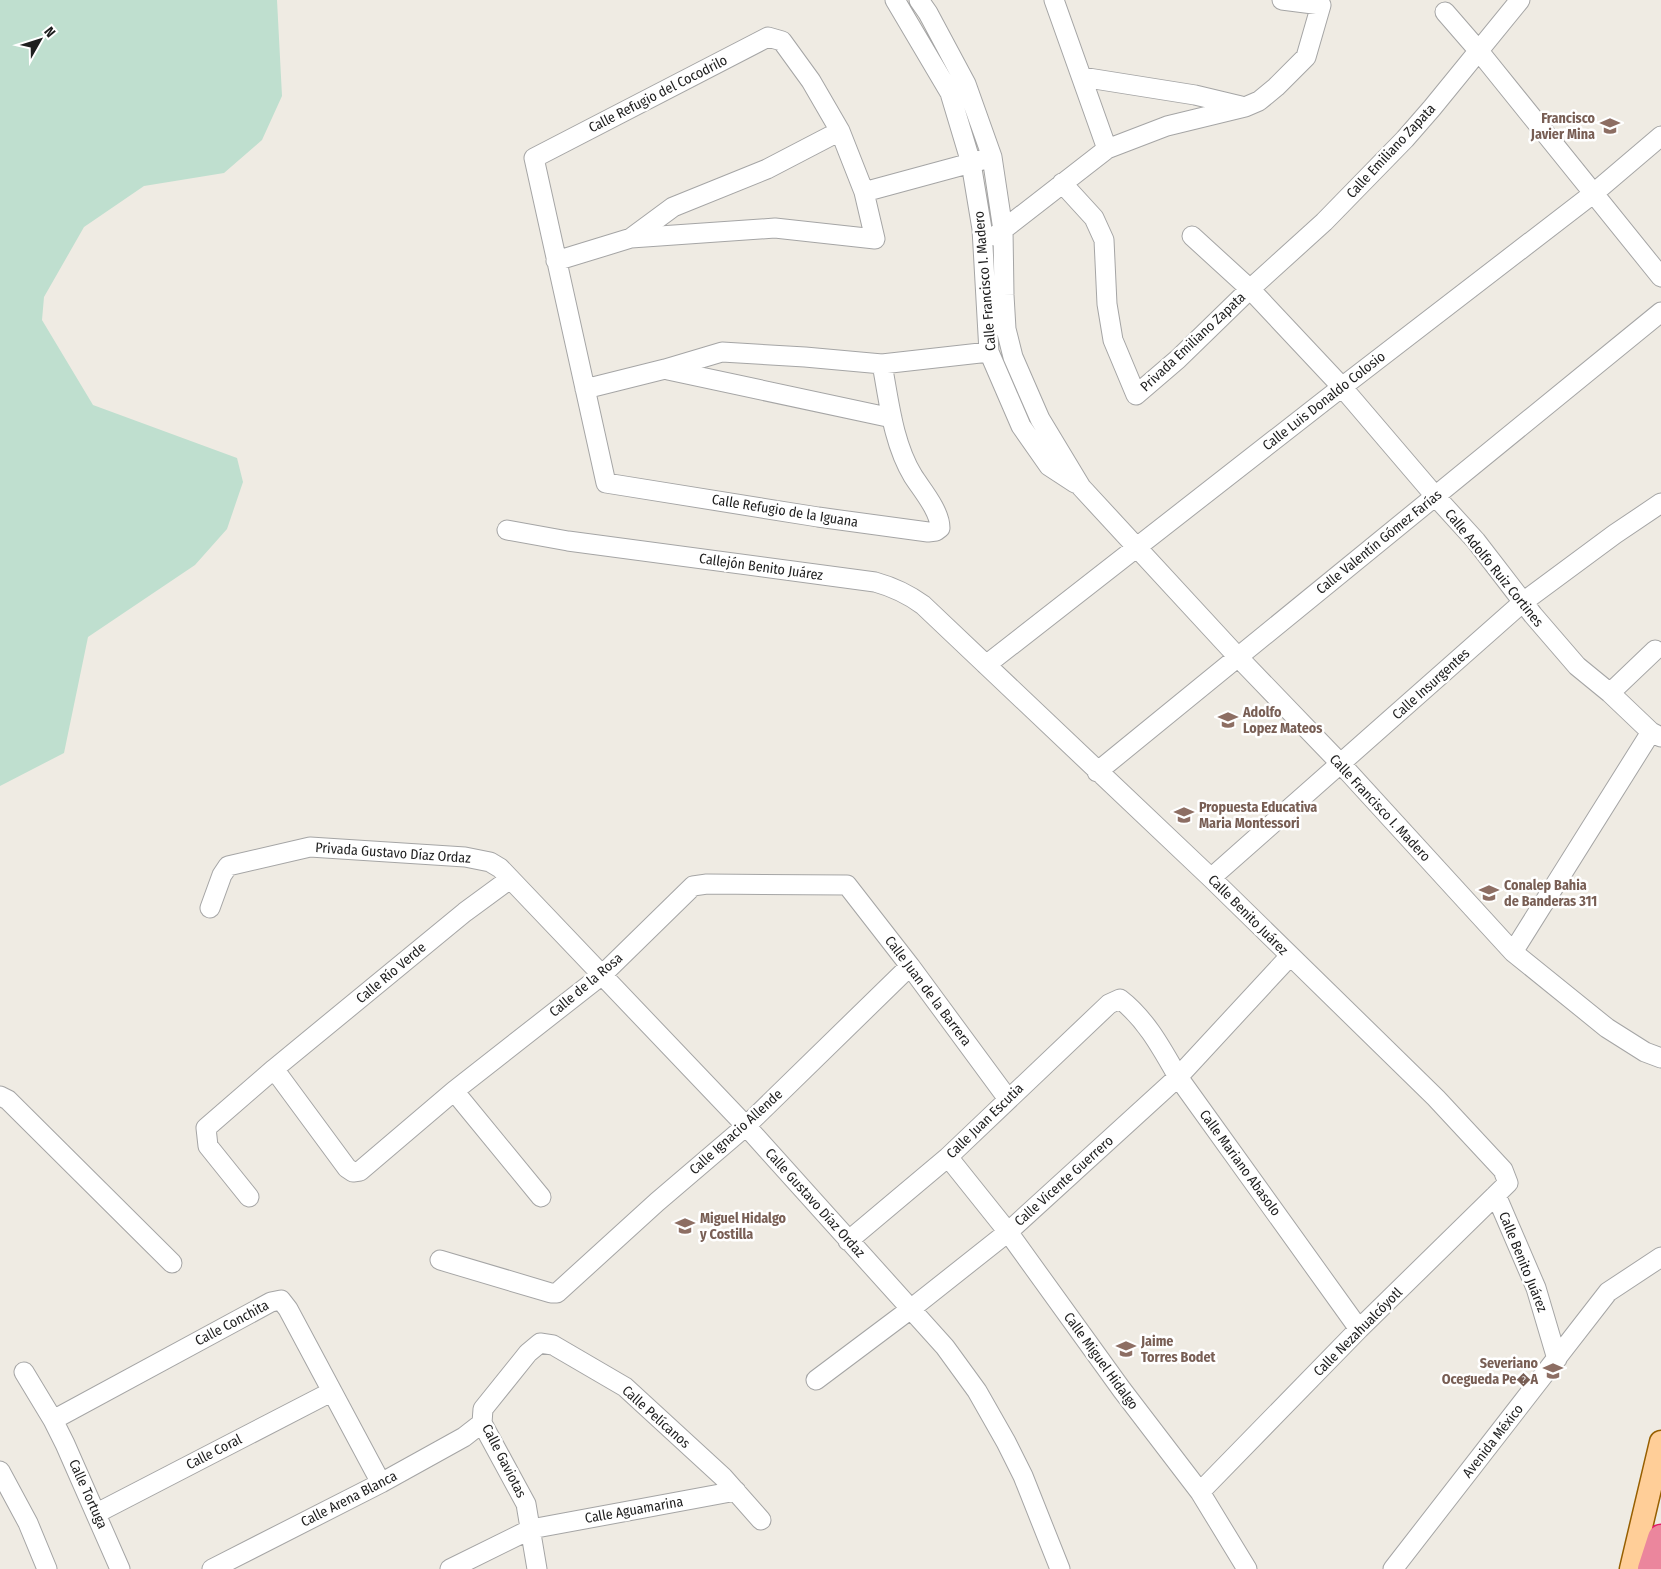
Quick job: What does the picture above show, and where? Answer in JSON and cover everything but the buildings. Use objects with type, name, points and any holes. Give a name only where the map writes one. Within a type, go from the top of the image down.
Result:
[{"type":"highway","points":[[1651,1569],[1661,1538]]},
{"type":"main road","points":[[1631,1569],[1661,1442]]},
{"type":"street","name":"Calle Francisco I. Madero","points":[[895,0],[950,93],[971,163],[982,229],[989,352],[1021,426],[1049,466],[1081,487]]},
{"type":"street","name":"Calle Francisco I. Madero","points":[[919,0],[928,13],[966,84],[992,157],[1003,230],[1006,320],[1013,357],[1040,419],[1081,487],[1237,656],[1341,764],[1513,952],[1607,1028],[1645,1052],[1661,1058]]},
{"type":"street","points":[[1054,0],[1107,149]]},
{"type":"street","points":[[982,245],[1107,149],[1167,126],[1245,107],[1259,101],[1306,57],[1321,5],[1282,0]]},
{"type":"street","name":"Calle Emiliano Zapata","points":[[1250,289],[1324,222],[1405,139],[1520,0]]},
{"type":"street","points":[[1445,12],[1478,50],[1661,277]]},
{"type":"street","name":"Calle Refugio del Cocodrilo","points":[[556,261],[631,238],[775,228],[875,239],[864,192],[840,131],[811,81],[782,41],[768,37],[534,158],[556,261],[572,331]]},
{"type":"street","points":[[1082,77],[1195,95],[1245,107]]},
{"type":"street","name":"Calle Refugio del Cocodrilo","points":[[631,238],[673,207],[767,169],[840,131]]},
{"type":"street","name":"Calle Luis Donaldo Colosio","points":[[986,665],[1594,193],[1661,136]]},
{"type":"street","points":[[864,192],[992,157]]},
{"type":"street","name":"Privada Emiliano Zapata","points":[[1062,183],[1094,218],[1104,240],[1107,304],[1113,340],[1136,395],[1178,359],[1250,289]]},
{"type":"street","name":"Calle Adolfo Ruiz Cortines","points":[[1192,236],[1250,289],[1342,387],[1476,541],[1577,666],[1656,734]]},
{"type":"street","name":"Calle Valentín Gómez Farías","points":[[1097,772],[1661,312]]},
{"type":"street","name":"Calle Refugio de la Iguana","points":[[572,331],[606,483],[818,517],[928,532],[936,531],[940,528],[937,513],[911,472],[896,434],[882,364]]},
{"type":"street","points":[[584,389],[665,369],[722,352],[882,364],[989,352]]},
{"type":"street","points":[[665,369],[892,418]]},
{"type":"street","name":"Calle Insurgentes","points":[[1211,878],[1524,602],[1661,502]]},
{"type":"street","name":"Callejón Benito Juárez","points":[[507,530],[568,541],[874,582],[894,588],[917,600],[986,665]]},
{"type":"street","points":[[1610,693],[1655,650]]},
{"type":"street","name":"Calle Benito Juárez","points":[[986,665],[1211,878],[1436,1098],[1503,1170]]},
{"type":"street","points":[[1513,952],[1656,734]]},
{"type":"street","name":"Privada Gustavo Díaz Ordaz","points":[[210,908],[222,875],[228,866],[310,847],[465,857],[490,862],[500,868],[510,878]]},
{"type":"street","name":"Calle Gustavo Díaz Ordaz","points":[[510,878],[746,1126],[848,1241],[912,1308],[945,1347],[977,1391],[1006,1442],[1023,1476],[1060,1569]]},
{"type":"street","name":"Calle Río Verde","points":[[249,1197],[208,1146],[206,1128],[274,1070],[510,878]]},
{"type":"street","name":"Calle de la Rosa","points":[[274,1070],[347,1168],[353,1172],[360,1170],[454,1091],[602,975],[693,886],[707,884],[847,885]]},
{"type":"street","name":"Calle Juan de la Barrera","points":[[847,885],[910,966],[1008,1099]]},
{"type":"street","name":"Calle Vicente Guerrero","points":[[816,1380],[912,1308],[1008,1232],[1178,1077],[1290,956]]},
{"type":"street","name":"Calle Ignacio Allende","points":[[440,1260],[551,1293],[557,1293],[656,1202],[746,1126],[910,966]]},
{"type":"street","name":"Calle Mariano Abasolo","points":[[1120,999],[1129,1006],[1157,1040],[1178,1077],[1359,1329]]},
{"type":"street","name":"Calle Juan Escutia","points":[[848,1241],[948,1157],[1109,1004],[1120,999]]},
{"type":"street","points":[[454,1091],[541,1197]]},
{"type":"street","points":[[0,1096],[8,1100],[172,1263]]},
{"type":"street","name":"Calle Miguel Hidalgo","points":[[948,1157],[1008,1232],[1122,1390],[1200,1492],[1247,1569]]},
{"type":"street","name":"Calle Nezahualcóyotl","points":[[1200,1492],[1359,1329],[1508,1183],[1503,1170]]},
{"type":"street","name":"Calle Benito Juárez","points":[[1496,1195],[1536,1288],[1557,1359]]},
{"type":"street","name":"Avenida México","points":[[1393,1569],[1608,1292],[1661,1256]]},
{"type":"street","name":"Calle Conchita","points":[[53,1420],[271,1302],[281,1300],[288,1309],[380,1483]]},
{"type":"street","name":"Calle Gaviotas","points":[[537,1569],[526,1504],[482,1423],[484,1409],[528,1353],[540,1343]]},
{"type":"street","name":"Calle Pelícanos","points":[[540,1343],[553,1345],[625,1387],[736,1491],[761,1520]]},
{"type":"street","name":"Calle Tortuga","points":[[24,1372],[53,1420],[97,1513],[120,1569]]},
{"type":"street","name":"Calle Coral","points":[[97,1513],[331,1392]]},
{"type":"street","name":"Calle Arena Blanca","points":[[212,1569],[380,1483],[464,1437],[482,1423]]},
{"type":"street","points":[[0,1471],[8,1500],[28,1524],[47,1569]]},
{"type":"street","name":"Calle Aguamarina","points":[[450,1569],[531,1528],[736,1491]]},
{"type":"green space","points":[[0,0],[277,0],[282,96],[262,140],[224,173],[144,186],[84,227],[44,297],[42,320],[93,405],[237,458],[243,482],[227,529],[195,565],[88,637],[64,753],[0,786]]},
{"type":"place","name":"Francisco Javier Mina","points":[[1610,126]]},
{"type":"place","name":"Adolfo Lopez Mateos","points":[[1228,720]]},
{"type":"place","name":"Propuesta Educativa Maria Montessori","points":[[1184,815]]},
{"type":"place","name":"Conalep Bahia de Banderas 311","points":[[1489,893]]},
{"type":"place","name":"Miguel Hidalgo y Costilla","points":[[685,1226]]},
{"type":"place","name":"Jaime Torres Bodet","points":[[1126,1349]]},
{"type":"place","name":"Severiano Ocegueda Pe�A","points":[[1553,1371]]}]
